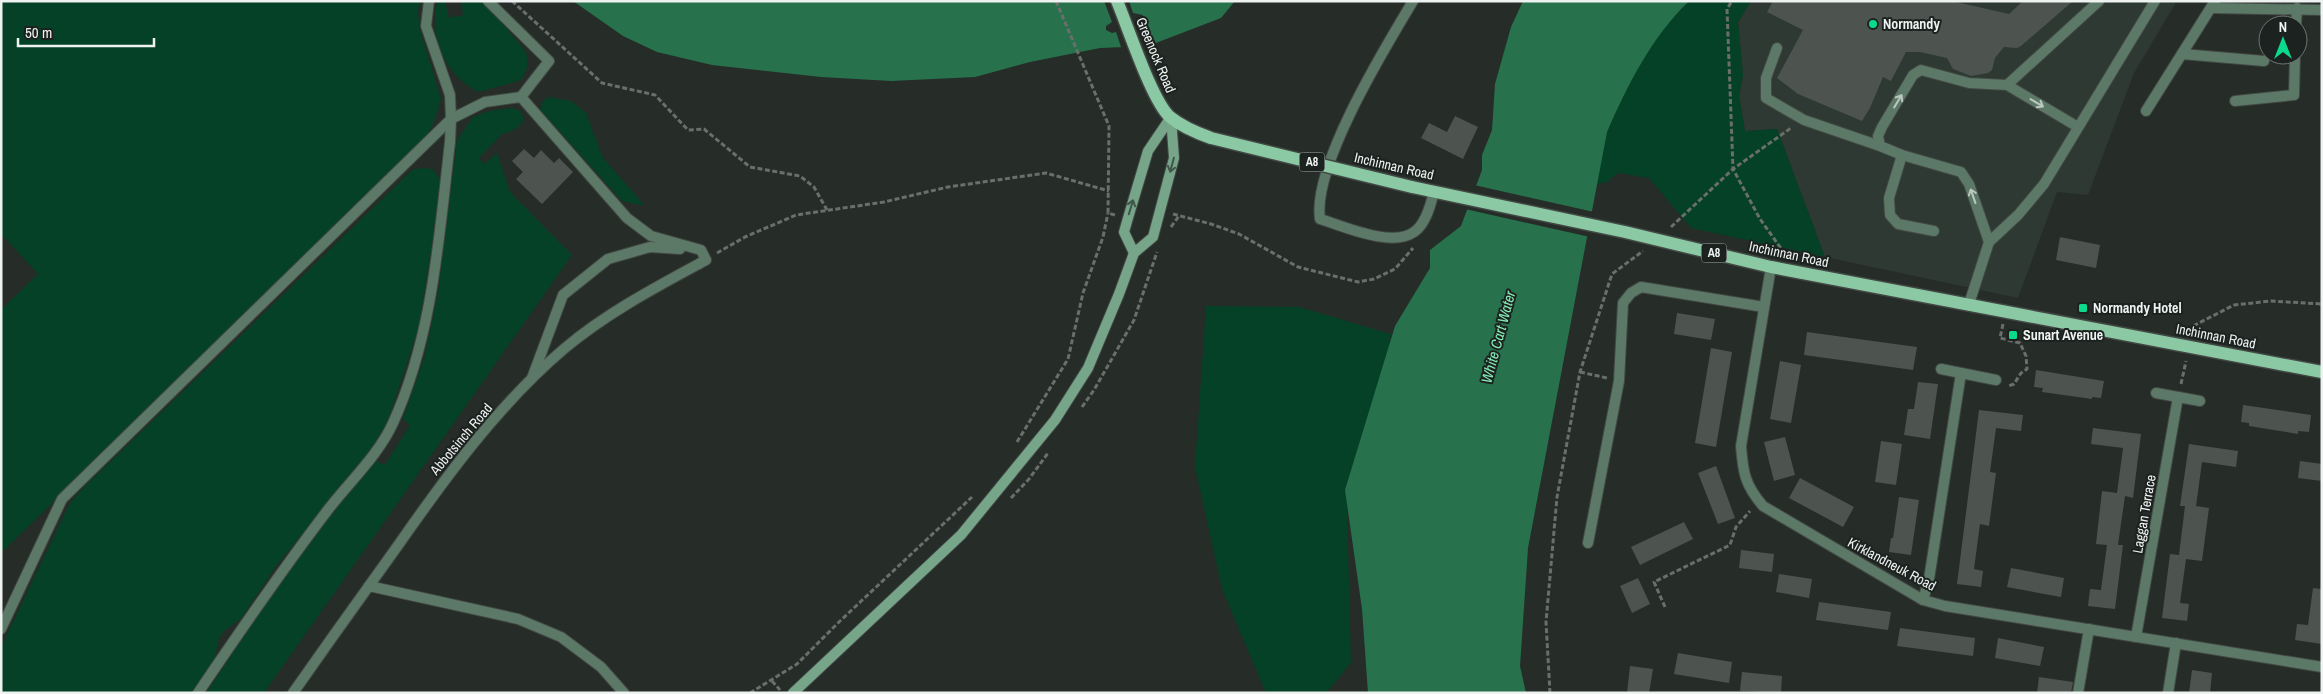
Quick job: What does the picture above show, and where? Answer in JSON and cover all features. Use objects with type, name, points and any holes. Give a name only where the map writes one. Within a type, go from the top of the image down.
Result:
[{"type":"main road","name":"Greenock Road","points":[[1117,1],[1150,82],[1163,109],[1171,117]]},
{"type":"main road","name":"Inchinnan Road","points":[[1171,117],[1211,138],[1412,187],[1625,232],[1771,267],[2322,372]]},
{"type":"street","points":[[198,693],[279,575],[331,506],[372,456],[392,424],[425,326],[450,142],[450,95],[426,26],[429,1]]},
{"type":"street","points":[[1,629],[62,499],[450,119],[484,102],[522,97],[549,61],[488,1]]},
{"type":"street","points":[[1413,1],[1378,59],[1338,142],[1322,184],[1318,208],[1320,219],[1380,237],[1401,237],[1415,232],[1431,204],[1434,191]]},
{"type":"street","points":[[2007,85],[2099,1]]},
{"type":"street","points":[[1969,304],[1989,242],[2018,215],[2044,184],[2155,1]]},
{"type":"street","points":[[2146,111],[2213,4],[2322,10]]},
{"type":"street","points":[[2297,8],[2297,15]]},
{"type":"street","points":[[1776,48],[1766,78],[1766,98],[1804,120],[1902,155],[1961,172],[1969,184],[1989,242]]},
{"type":"street","points":[[2182,54],[2258,60]]},
{"type":"street","points":[[2236,101],[2294,95],[2295,65]]},
{"type":"street","points":[[1880,146],[1878,136],[1882,127],[1917,71],[1969,83],[2007,85],[2078,127]]},
{"type":"street","points":[[522,97],[627,218],[651,236],[701,250],[706,260]]},
{"type":"street","points":[[1134,253],[1124,232],[1148,151],[1171,117]]},
{"type":"street","points":[[793,693],[961,535],[1055,420],[1088,368],[1134,253],[1153,237],[1174,158],[1171,117]]},
{"type":"street","points":[[1902,155],[1889,198],[1890,215],[1898,224],[1934,231]]},
{"type":"street","points":[[531,381],[563,295],[608,259],[650,247],[701,250]]},
{"type":"street","name":"Abbotsinch Road","points":[[293,693],[442,484],[483,430],[566,348],[603,320],[653,288],[706,260]]},
{"type":"street","name":"Kirklandneuk Road","points":[[1771,267],[1741,446],[1742,470],[1749,490],[1760,502],[1784,520],[1923,600],[1945,606],[2322,667]]},
{"type":"street","points":[[1588,543],[1619,381],[1623,304],[1631,293],[1641,286],[1764,307]]},
{"type":"street","points":[[1941,369],[1996,380]]},
{"type":"street","points":[[1923,600],[1929,579],[1961,373]]},
{"type":"street","points":[[2156,393],[2200,401]]},
{"type":"street","name":"Laggan Terrace","points":[[2136,637],[2178,397]]},
{"type":"street","points":[[369,586],[518,619],[560,637],[601,667],[624,693]]},
{"type":"street","points":[[2078,693],[2089,629]]},
{"type":"street","points":[[2168,693],[2176,644]]},
{"type":"path","points":[[512,1],[602,83],[655,95],[688,130],[704,129],[750,167],[800,176],[814,187],[827,210]]},
{"type":"path","points":[[1017,443],[1068,359],[1083,294],[1103,237],[1108,213],[1109,126],[1087,78],[1056,1]]},
{"type":"path","points":[[1732,1],[1727,8],[1733,169],[1760,219],[1797,271]]},
{"type":"path","points":[[1550,693],[1546,622],[1557,497],[1580,372],[1612,274],[1658,240],[1733,169],[1804,120]]},
{"type":"path","points":[[706,260],[745,237],[796,215],[884,202],[948,187],[1046,173],[1109,191]]},
{"type":"path","points":[[1108,213],[1120,216]]},
{"type":"path","points":[[1165,213],[1211,224],[1239,234],[1298,267],[1358,282],[1374,279],[1395,269],[1418,242]]},
{"type":"path","points":[[2178,397],[2193,326],[2234,305],[2271,301],[2322,304]]},
{"type":"path","points":[[1996,380],[2003,387],[2014,384],[2021,373],[2027,369],[2026,356],[2020,343],[2000,338],[2006,311]]},
{"type":"path","points":[[1580,372],[1619,381]]},
{"type":"path","points":[[750,693],[797,664],[977,490]]},
{"type":"path","points":[[1665,607],[1654,582],[1730,545],[1736,527],[1760,502]]},
{"type":"path","points":[[772,681],[783,693]]},
{"type":"shaded area","points":[[1,1],[420,1],[418,11],[420,30],[441,99],[433,125],[420,146],[1,553],[1,310],[38,274],[1,234]]},
{"type":"shaded area","points":[[438,1],[445,1],[449,18],[463,15],[461,1],[484,1],[526,52],[528,66],[521,80],[479,92],[468,86],[458,77],[442,54],[438,41],[435,14]]},
{"type":"shaded area","points":[[1689,1],[1751,1],[1738,22],[1743,75],[1739,96],[1745,131],[1777,129],[1825,257],[1691,228],[1649,178],[1618,173],[1607,182],[1597,184],[1607,131],[1630,78],[1663,29]]},
{"type":"shaded area","points":[[1751,1],[2177,1],[2134,73],[2088,195],[2057,192],[2018,298],[1825,257],[1777,129],[1745,131],[1739,96],[1743,75],[1738,22]]},
{"type":"shaded area","points":[[548,97],[571,101],[586,113],[603,158],[645,206],[622,201],[540,110],[542,102]]},
{"type":"shaded area","points":[[512,108],[521,111],[524,120],[515,129],[503,133],[479,158],[484,164],[497,153],[510,192],[572,255],[264,693],[206,693],[298,555],[376,461],[385,465],[410,425],[403,419],[425,355],[438,293],[457,140],[473,117],[489,111]]},
{"type":"shaded area","points":[[433,169],[440,179],[433,238],[419,327],[387,423],[369,453],[276,566],[241,619],[225,630],[219,638],[214,661],[193,693],[1,693],[1,647],[70,503],[83,488],[412,170]]},
{"type":"shaded area","points":[[1206,306],[1299,307],[1391,334],[1386,369],[1347,507],[1351,663],[1326,693],[1266,693],[1222,589],[1195,467]]},
{"type":"water","points":[[573,1],[1235,1],[1221,18],[1148,46],[1100,48],[1030,62],[975,77],[891,81],[821,77],[712,65],[657,52],[623,36]]},
{"type":"water","name":"White Cart Water","points":[[1523,1],[1689,1],[1675,15],[1652,46],[1623,96],[1607,132],[1528,548],[1520,666],[1526,693],[1368,693],[1362,609],[1345,490],[1395,326],[1430,268],[1430,250],[1461,226],[1482,170],[1482,155],[1492,130],[1495,84],[1511,27]]},
{"type":"pier","points":[[1104,1],[1129,1],[1133,13],[1143,15],[1142,22],[1138,24],[1149,49],[1122,50],[1116,32],[1112,33],[1106,30],[1106,26],[1112,22]]},
{"type":"pier","points":[[1474,185],[1594,212],[1590,237],[1465,209]]},
{"type":"building","points":[[1773,1],[1952,1],[2009,14],[2023,1],[2073,1],[2021,46],[2017,48],[2004,47],[1995,58],[1992,70],[1988,73],[1971,76],[1953,69],[1947,58],[1920,52],[1906,52],[1891,81],[1883,77],[1870,108],[1862,121],[1798,94],[1777,78],[1803,30],[1767,12]]},
{"type":"building","points":[[1455,116],[1478,127],[1463,159],[1421,138],[1429,123],[1447,132]]},
{"type":"building","points":[[524,149],[534,158],[541,150],[554,163],[559,158],[573,172],[542,204],[516,179],[523,172],[512,161]]},
{"type":"building","points":[[2060,237],[2100,245],[2096,268],[2056,260]]},
{"type":"building","points":[[1677,313],[1715,319],[1711,340],[1674,334]]},
{"type":"building","points":[[1807,332],[1917,347],[1913,370],[1804,355]]},
{"type":"building","points":[[1711,348],[1732,352],[1716,447],[1695,443]]},
{"type":"building","points":[[1780,361],[1801,365],[1791,423],[1770,419]]},
{"type":"building","points":[[2036,370],[2104,381],[2101,398],[2092,397],[2092,399],[2042,392],[2043,388],[2034,387]]},
{"type":"building","points":[[1918,382],[1938,384],[1930,439],[1904,435],[1908,409],[1914,409]]},
{"type":"building","points":[[2243,405],[2311,415],[2309,432],[2298,431],[2298,434],[2249,426],[2249,423],[2241,422]]},
{"type":"building","points":[[1979,410],[2023,415],[2021,431],[1996,428],[1990,472],[1996,473],[1989,526],[1980,524],[1974,569],[1983,571],[1981,587],[1957,584]]},
{"type":"building","points":[[2093,428],[2141,434],[2133,498],[2125,496],[2118,545],[2123,545],[2115,609],[2088,606],[2090,589],[2101,590],[2107,545],[2096,544],[2102,491],[2117,493],[2123,448],[2091,444]]},
{"type":"building","points":[[1785,437],[1795,475],[1774,481],[1764,442]]},
{"type":"building","points":[[1881,441],[1902,444],[1896,485],[1875,482]]},
{"type":"building","points":[[2189,444],[2238,451],[2236,467],[2202,462],[2196,506],[2209,508],[2202,561],[2186,559],[2180,603],[2189,604],[2187,621],[2162,618],[2170,554],[2179,555],[2185,506],[2180,506]]},
{"type":"building","points":[[2300,461],[2322,464],[2322,481],[2298,478]]},
{"type":"building","points":[[1716,466],[1735,518],[1718,524],[1698,473]]},
{"type":"building","points":[[1800,478],[1854,507],[1843,527],[1789,498]]},
{"type":"building","points":[[1899,497],[1919,500],[1911,555],[1889,552]]},
{"type":"building","points":[[1684,522],[1693,539],[1640,565],[1631,547]]},
{"type":"building","points":[[1741,550],[1774,554],[1772,572],[1739,568]]},
{"type":"building","points":[[2011,568],[2064,578],[2061,597],[2007,587]]},
{"type":"building","points":[[1779,574],[1812,579],[1809,598],[1776,592]]},
{"type":"building","points":[[1638,578],[1650,604],[1632,613],[1620,586]]},
{"type":"building","points":[[2313,588],[2322,589],[2322,644],[2295,640],[2297,624],[2308,625]]},
{"type":"building","points":[[1819,602],[1891,612],[1888,630],[1816,620]]},
{"type":"building","points":[[1900,628],[1975,638],[1973,656],[1897,646]]},
{"type":"building","points":[[1998,638],[2044,647],[2040,666],[1995,658]]},
{"type":"building","points":[[1678,653],[1732,662],[1729,683],[1674,674]]},
{"type":"building","points":[[1630,666],[1653,669],[1649,693],[1627,693]]},
{"type":"building","points":[[2192,670],[2212,673],[2210,693],[2189,693]]},
{"type":"building","points":[[1742,672],[1782,676],[1781,693],[1740,691]]},
{"type":"building","points":[[2039,677],[2073,682],[2071,693],[2037,693]]},
{"type":"place","name":"Normandy","points":[[1873,24]]},
{"type":"place","name":"Normandy Hotel","points":[[2083,308]]},
{"type":"place","name":"Sunart Avenue","points":[[2013,335]]}]
